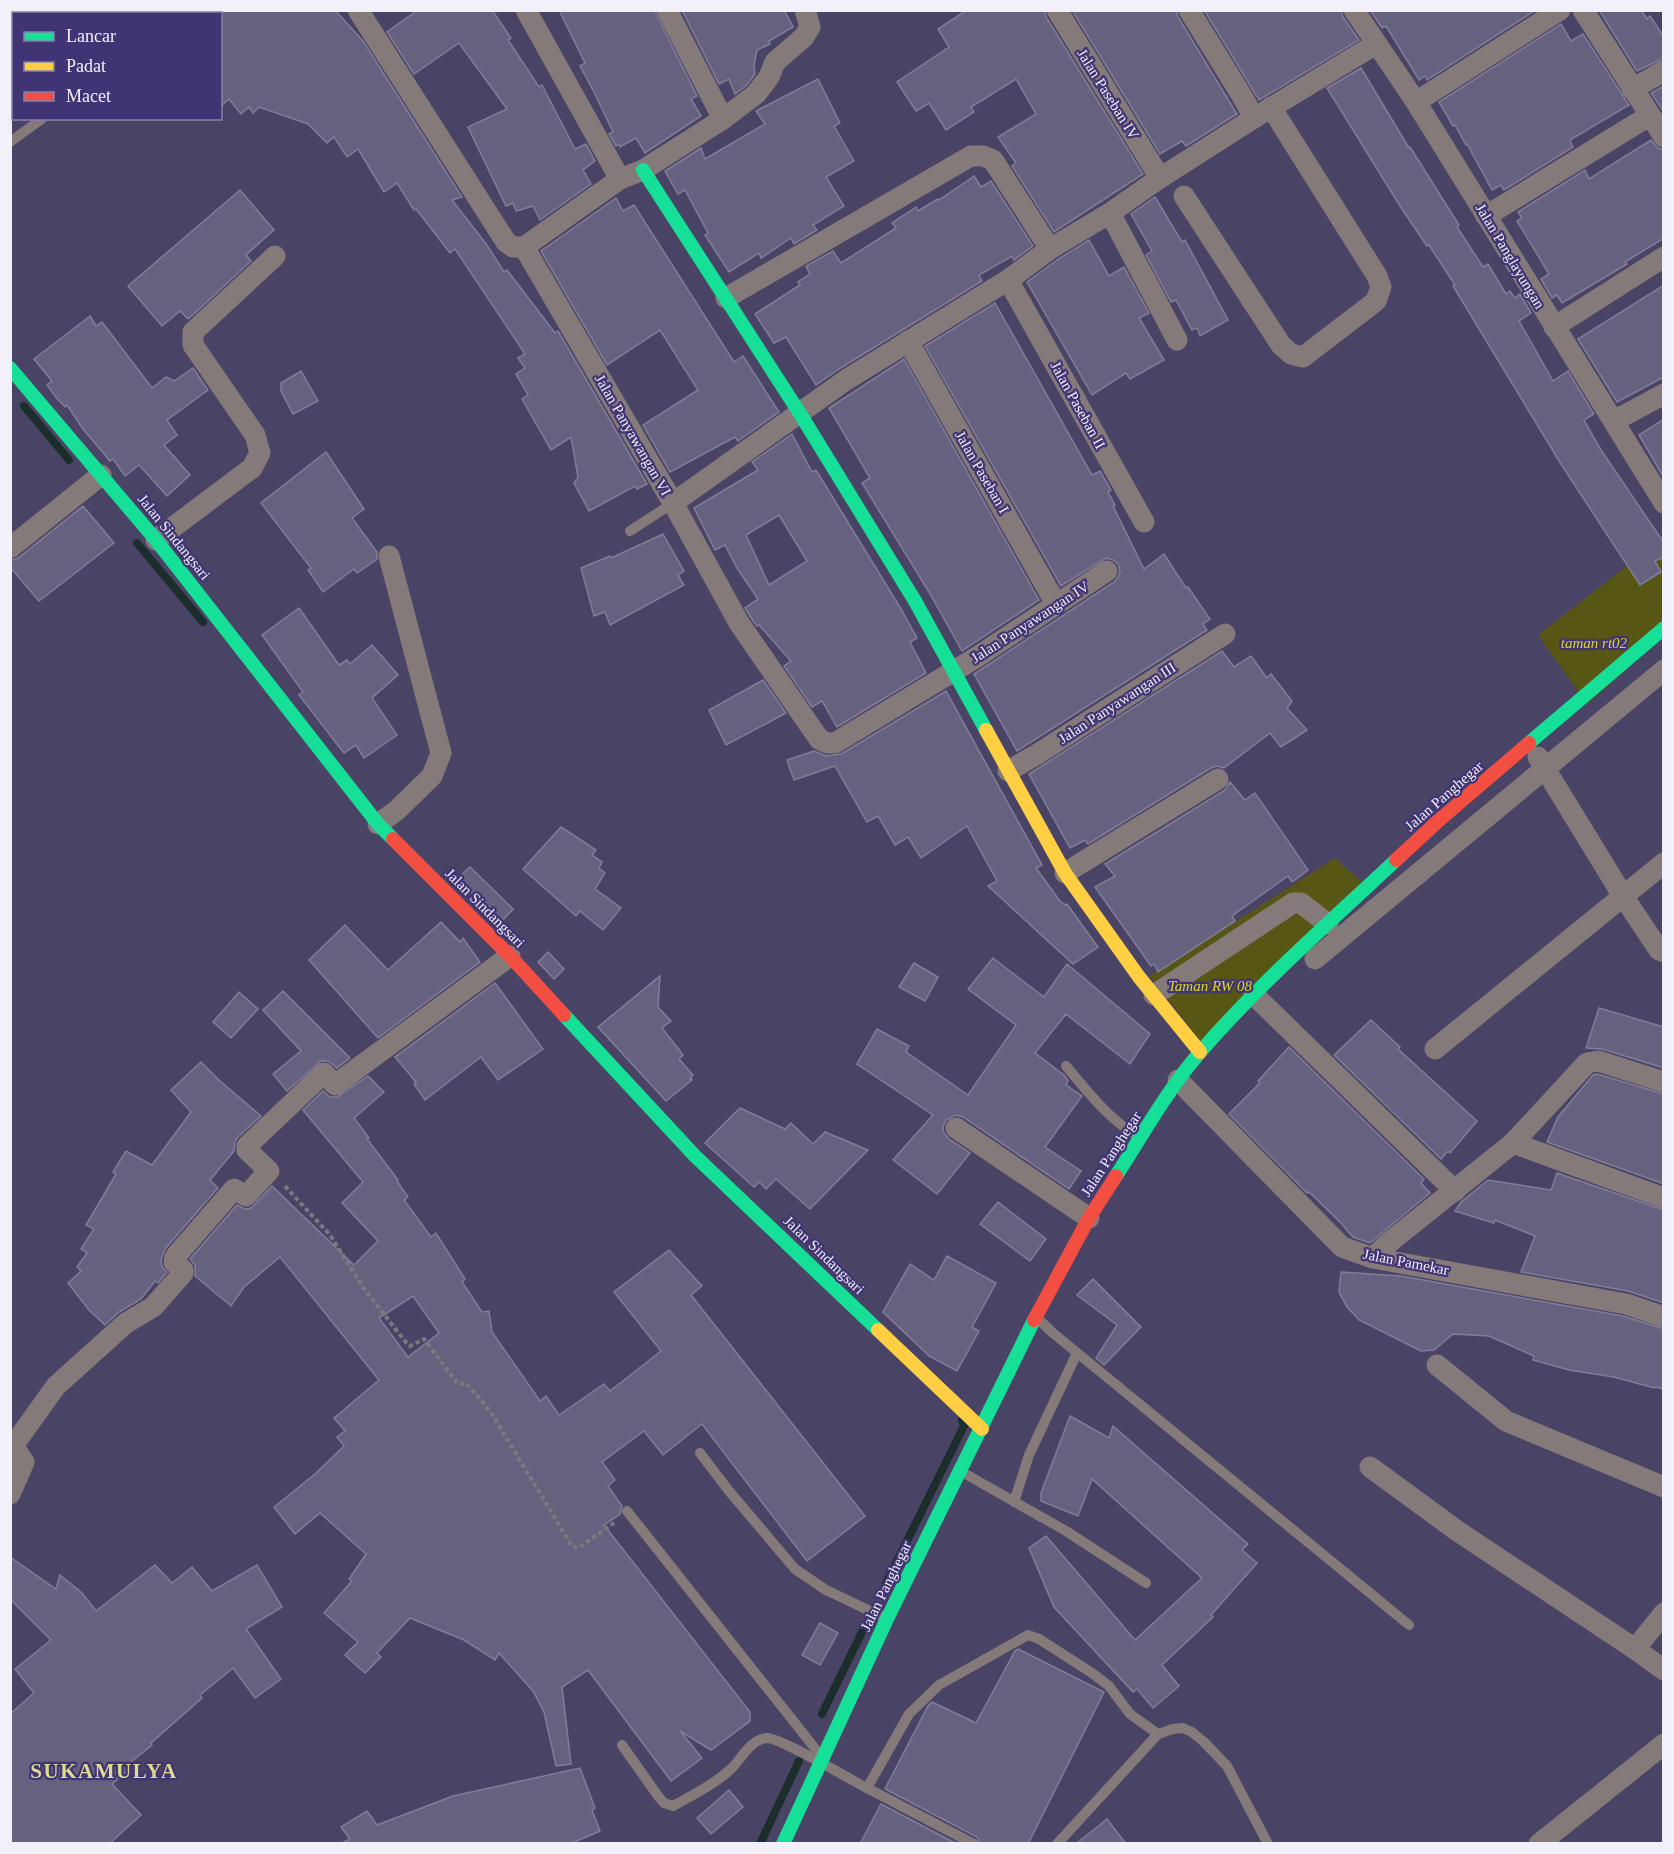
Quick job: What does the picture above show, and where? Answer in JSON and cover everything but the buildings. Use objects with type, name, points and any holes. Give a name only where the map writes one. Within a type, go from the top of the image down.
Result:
[{"type":"street","name":"Jalan Panyawangan VI","points":[[358,10],[506,242],[513,247],[524,247],[673,503],[739,623],[819,739],[827,743],[835,743],[953,672]]},
{"type":"street","points":[[526,10],[620,179]]},
{"type":"street","points":[[667,10],[723,119]]},
{"type":"street","points":[[524,247],[620,179],[643,170],[723,119],[756,93],[769,77],[775,62],[804,37],[810,27],[805,10]]},
{"type":"street","name":"Jalan Paseban IV","points":[[1057,10],[1160,178]]},
{"type":"street","points":[[1184,196],[1281,345],[1291,354],[1303,357],[1376,301],[1381,288],[1377,276],[1262,113],[1242,96],[1190,10]]},
{"type":"street","name":"Jalan Panglayungan","points":[[1354,10],[1416,102],[1664,503]]},
{"type":"street","points":[[1416,102],[1560,10]]},
{"type":"street","points":[[1583,10],[1664,137]]},
{"type":"street","points":[[673,503],[799,412],[908,341],[1011,284],[1050,249],[1110,213],[1262,113],[1376,44]]},
{"type":"street","points":[[1632,89],[1664,72]]},
{"type":"street","points":[[1486,216],[1649,116]]},
{"type":"street","points":[[726,298],[971,156],[983,156],[993,160],[1050,249]]},
{"type":"street","points":[[643,170],[799,412],[915,601],[1065,873],[1132,968],[1200,1052]]},
{"type":"street","points":[[1110,213],[1177,340]]},
{"type":"street","points":[[156,540],[252,468],[260,453],[255,435],[193,345],[193,332],[275,256]]},
{"type":"street","points":[[1554,327],[1664,257]]},
{"type":"street","name":"Jalan Paseban II","points":[[1011,284],[1144,522]]},
{"type":"street","name":"Jalan Paseban I","points":[[908,341],[1056,604]]},
{"type":"street","name":"Jalan Sindangsari","points":[[10,368],[17,390],[101,475],[156,540],[378,824],[510,956],[695,1156],[982,1428]]},
{"type":"street","points":[[1614,421],[1664,394]]},
{"type":"street","points":[[10,548],[101,475]]},
{"type":"street","points":[[378,824],[396,811],[432,776],[441,753],[389,556]]},
{"type":"street","name":"Jalan Panyawangan IV","points":[[953,672],[1107,571]]},
{"type":"street","name":"Jalan Panghegar","points":[[783,1844],[887,1619],[1052,1284],[1089,1218],[1178,1080],[1200,1052],[1254,995],[1437,822],[1664,628]]},
{"type":"street","name":"Jalan Panyawangan III","points":[[1008,771],[1225,634]]},
{"type":"street","points":[[1315,959],[1664,670]]},
{"type":"street","points":[[1531,744],[1623,896],[1659,950],[1664,952]]},
{"type":"street","points":[[1065,873],[1218,779]]},
{"type":"street","points":[[1434,1049],[1664,863]]},
{"type":"street","points":[[1154,995],[1293,903],[1301,903],[1328,924]]},
{"type":"street","points":[[10,1494],[24,1462],[13,1446],[56,1386],[126,1323],[153,1307],[183,1273],[183,1270],[174,1262],[175,1257],[224,1199],[234,1189],[246,1196],[269,1171],[247,1150],[247,1146],[324,1073],[335,1085],[510,956]]},
{"type":"street","points":[[1254,995],[1455,1191]]},
{"type":"street","points":[[1373,1258],[1513,1143],[1587,1063],[1598,1061],[1664,1082]]},
{"type":"street","name":"Jalan Pamekar","points":[[1178,1080],[1342,1247],[1373,1258],[1626,1304],[1664,1317]]},
{"type":"street","points":[[956,1128],[1089,1218]]},
{"type":"street","points":[[1513,1143],[1664,1198]]},
{"type":"street","points":[[1437,1365],[1506,1421],[1664,1487]]},
{"type":"street","points":[[1370,1467],[1456,1530],[1664,1670]]},
{"type":"street","points":[[1635,1649],[1664,1613]]},
{"type":"street","points":[[1539,1844],[1664,1744]]},
{"type":"lane","points":[[10,142],[40,120]]},
{"type":"lane","points":[[630,531],[673,503]]},
{"type":"lane","points":[[1066,1066],[1107,1113],[1124,1129],[1141,1138]]},
{"type":"lane","points":[[1036,1317],[1409,1625]]},
{"type":"lane","points":[[1014,1502],[1029,1455],[1077,1353]]},
{"type":"lane","points":[[700,1453],[795,1569],[826,1590],[887,1619]]},
{"type":"lane","points":[[961,1471],[1066,1531],[1146,1583]]},
{"type":"lane","points":[[627,1512],[821,1761]]},
{"type":"lane","points":[[867,1788],[909,1714],[939,1685],[1028,1635],[1039,1639],[1092,1673],[1109,1686],[1130,1714],[1158,1734]]},
{"type":"lane","points":[[1057,1844],[1158,1734],[1183,1728],[1204,1742],[1227,1766],[1268,1844]]},
{"type":"lane","points":[[622,1745],[658,1796],[664,1803],[673,1806],[731,1769],[753,1744],[766,1738],[821,1761],[974,1844]]},
{"type":"path","points":[[269,1171],[330,1234],[365,1290],[408,1345],[424,1339],[458,1384],[466,1383],[490,1411],[574,1548],[578,1548],[627,1512]]},
{"type":"green space","name":"taman rt02","points":[[1663,538],[1663,637],[1587,704],[1538,635]]},
{"type":"green space","name":"Taman RW 08","points":[[1335,858],[1367,887],[1205,1047],[1150,976]]},
{"type":"waterway","points":[[24,406],[69,460]]},
{"type":"waterway","points":[[137,543],[203,622]]},
{"type":"waterway","points":[[886,1583],[964,1426],[962,1420]]},
{"type":"waterway","points":[[822,1714],[865,1626]]},
{"type":"waterway","points":[[760,1844],[799,1761]]},
{"type":"traffic: fast","points":[[643,170],[799,412],[915,601],[986,730]]},
{"type":"traffic: fast","points":[[10,368],[156,540],[378,824],[393,839]]},
{"type":"traffic: fast","points":[[1529,743],[1664,628]]},
{"type":"traffic: fast","points":[[1116,1176],[1167,1096],[1201,1051],[1271,977],[1396,860]]},
{"type":"traffic: fast","points":[[564,1015],[695,1156],[878,1330]]},
{"type":"traffic: fast","points":[[783,1844],[887,1619],[1034,1320]]},
{"type":"traffic: slow","points":[[986,730],[1065,873],[1139,977],[1200,1052]]},
{"type":"traffic: slow","points":[[878,1330],[982,1429]]},
{"type":"traffic: jam","points":[[1396,860],[1529,743]]},
{"type":"traffic: jam","points":[[393,839],[510,956],[564,1015]]},
{"type":"traffic: jam","points":[[1034,1320],[1089,1218],[1116,1176]]},
{"type":"district","name":"SUKAMULYA","points":[[104,1771]]}]
